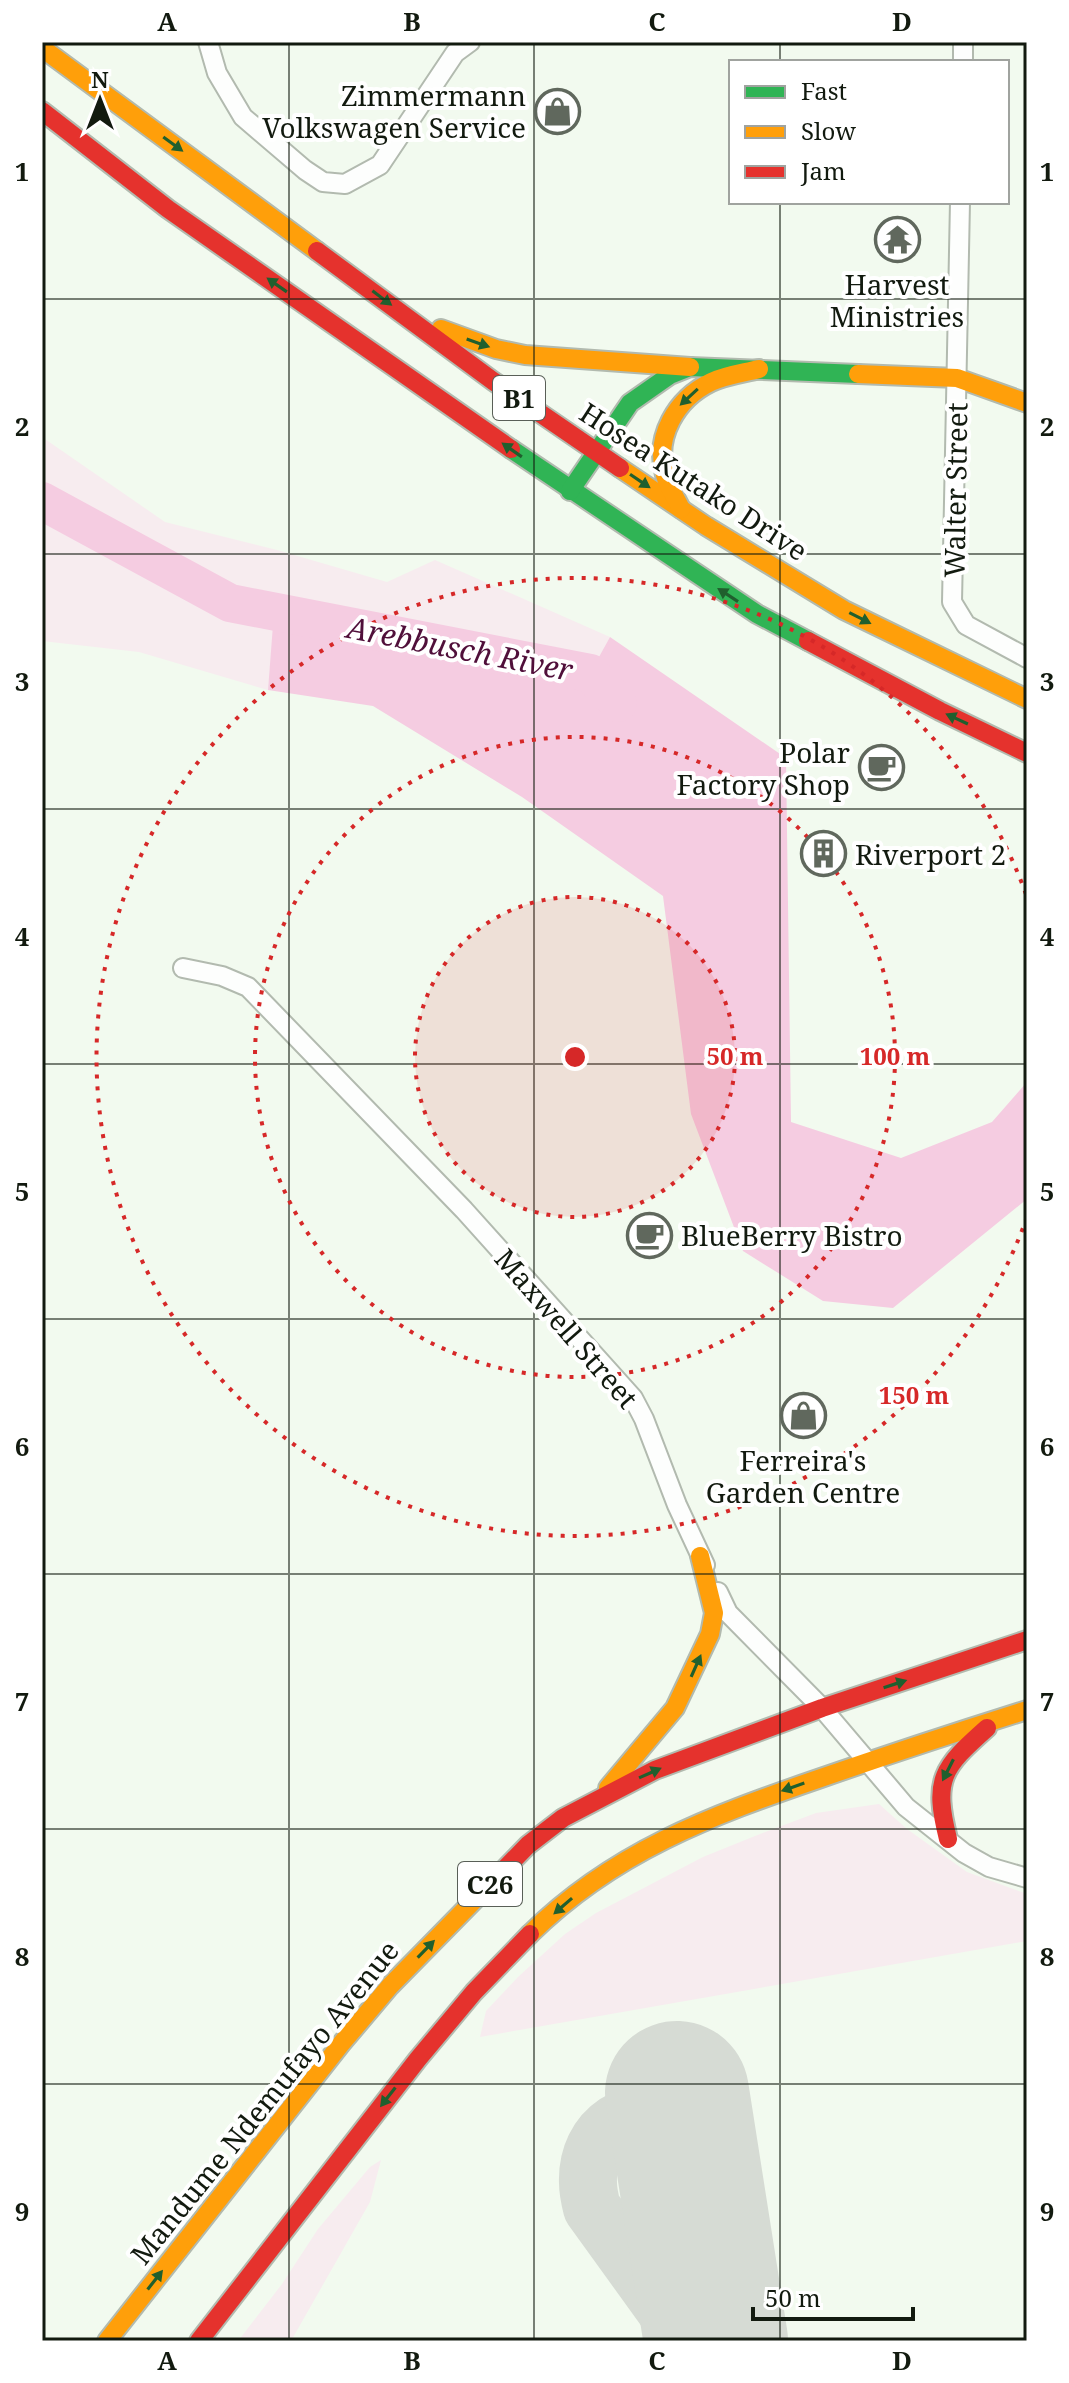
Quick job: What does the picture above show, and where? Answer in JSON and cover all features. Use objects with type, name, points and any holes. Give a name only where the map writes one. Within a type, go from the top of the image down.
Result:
[{"type":"main road","name":"Hosea Kutako Drive","points":[[42,48],[493,381],[753,557],[844,610],[1027,699]]},
{"type":"main road","name":"B1","points":[[42,111],[168,209],[570,491],[757,614],[940,711],[1027,753]]},
{"type":"main road","points":[[406,315],[496,349],[525,355],[690,367],[957,378],[1027,403]]},
{"type":"main road","points":[[570,491],[630,403],[670,375],[690,367]]},
{"type":"main road","points":[[681,509],[665,474],[664,430],[676,410],[695,390],[713,381],[759,369]]},
{"type":"main road","points":[[601,1796],[675,1708],[695,1671],[710,1634],[714,1613],[700,1556]]},
{"type":"main road","name":"Mandume Ndemufayo Avenue","points":[[107,2341],[390,1986],[528,1845],[563,1818],[655,1770],[822,1708],[1027,1640]]},
{"type":"main road","name":"C26","points":[[199,2341],[485,1979],[565,1904],[601,1875],[639,1852],[700,1823],[866,1762],[1027,1710]]},
{"type":"main road","points":[[948,1839],[938,1805],[943,1775],[956,1755],[997,1719]]},
{"type":"street","points":[[208,42],[217,73],[243,117],[323,182],[345,184],[380,165],[455,53],[470,42]]},
{"type":"street","name":"Walter Street","points":[[960,204],[952,602],[966,625],[1027,658]]},
{"type":"street","name":"Maxwell Street","points":[[183,968],[222,976],[248,987],[464,1210],[633,1398],[677,1505],[728,1613],[822,1708],[906,1807],[964,1853],[989,1867],[1027,1878]]},
{"type":"shaded area","points":[[42,437],[165,522],[387,582],[435,560],[610,637],[590,673],[275,612],[268,690],[139,652],[42,641]]},
{"type":"shaded area","points":[[879,1804],[907,1829],[967,1872],[1027,1894],[1027,1941],[480,2037],[486,2011],[565,1934],[596,1913],[703,1857],[755,1836],[816,1813]]},
{"type":"shaded area","points":[[381,2160],[370,2202],[291,2341],[238,2341],[282,2284],[318,2229],[370,2167]]},
{"type":"water","points":[[274,612],[590,673],[610,637],[786,758],[791,1122],[901,1158],[992,1122],[1027,1082],[1027,1199],[893,1308],[823,1301],[743,1251],[691,1114],[663,896],[522,797],[373,706],[268,690]]},
{"type":"waterway","name":"Arebbusch River","points":[[42,501],[230,603],[590,673],[618,703]]},
{"type":"taxiway","points":[[681,2120],[646,2113],[616,2123],[595,2147],[589,2164],[588,2186],[592,2208],[688,2341]]},
{"type":"runway","points":[[677,2093],[716,2341]]},
{"type":"traffic: fast","points":[[570,491],[630,403],[670,375],[690,367],[858,374]]},
{"type":"traffic: fast","points":[[511,449],[757,614],[808,641]]},
{"type":"traffic: slow","points":[[42,48],[317,251]]},
{"type":"traffic: slow","points":[[441,329],[496,349],[525,355],[690,367]]},
{"type":"traffic: slow","points":[[681,509],[666,479],[662,461],[665,433],[671,421],[678,409],[699,389],[711,382],[759,369]]},
{"type":"traffic: slow","points":[[858,374],[957,378],[1027,403]]},
{"type":"traffic: slow","points":[[620,468],[706,526],[844,610],[1027,699]]},
{"type":"traffic: slow","points":[[608,1788],[675,1708],[710,1634],[714,1613],[700,1556]]},
{"type":"traffic: slow","points":[[530,1934],[595,1880],[701,1823],[818,1779],[1027,1710]]},
{"type":"traffic: slow","points":[[107,2341],[341,2044],[390,1986],[493,1881]]},
{"type":"traffic: jam","points":[[42,111],[168,209],[511,449]]},
{"type":"traffic: jam","points":[[317,251],[493,381],[620,468]]},
{"type":"traffic: jam","points":[[808,641],[1027,753]]},
{"type":"traffic: jam","points":[[493,1881],[528,1845],[563,1818],[655,1770],[822,1708],[1027,1640]]},
{"type":"traffic: jam","points":[[948,1839],[941,1802],[945,1776],[960,1754],[987,1728]]},
{"type":"traffic: jam","points":[[199,2341],[418,2059],[474,1992],[530,1934]]},
{"type":"place","name":"Zimmermann Volkswagen Service","points":[[557,111]]},
{"type":"place","name":"Harvest Ministries","points":[[897,239]]},
{"type":"place","name":"Polar Factory Shop","points":[[881,768]]},
{"type":"place","name":"Riverport 2","points":[[824,854]]},
{"type":"place","name":"BlueBerry Bistro","points":[[650,1235]]},
{"type":"place","name":"Ferreira's Garden Centre","points":[[803,1415]]}]
